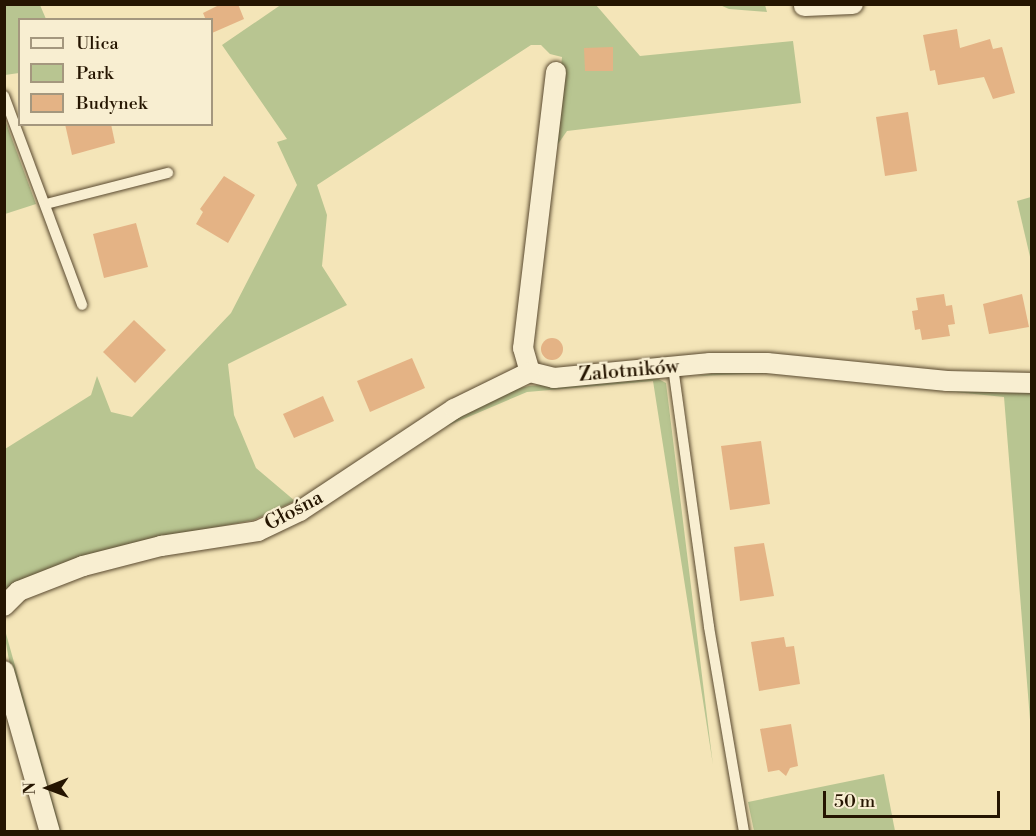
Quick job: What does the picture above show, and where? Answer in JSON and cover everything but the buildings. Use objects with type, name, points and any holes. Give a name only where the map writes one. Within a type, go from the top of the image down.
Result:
[{"type":"street","points":[[804,6],[853,4]]},
{"type":"street","points":[[530,372],[523,348],[556,72]]},
{"type":"street","name":"Zalotników","points":[[530,372],[554,378],[673,367],[767,363],[947,381],[1032,383]]},
{"type":"street","name":"Głośna","points":[[4,606],[19,591],[83,566],[161,546],[258,531],[300,511],[464,404],[530,372]]},
{"type":"street","points":[[4,671],[50,831]]},
{"type":"lane","points":[[4,96],[82,306]]},
{"type":"lane","points":[[46,204],[168,173]]},
{"type":"lane","points":[[673,367],[709,627],[744,831]]},
{"type":"green space","points":[[5,4],[40,5],[46,18],[18,18],[18,73],[5,75]]},
{"type":"green space","points":[[282,4],[596,5],[640,56],[793,41],[801,103],[567,131],[556,147],[547,231],[544,222],[562,57],[550,54],[541,45],[531,45],[317,185],[327,215],[322,266],[347,305],[228,364],[234,415],[256,468],[295,501],[254,520],[159,538],[5,596],[5,449],[91,395],[97,376],[111,412],[132,417],[231,313],[297,185],[277,142],[287,139],[222,45]]},
{"type":"green space","points":[[720,5],[765,5],[767,12],[729,9]]},
{"type":"green space","points":[[5,120],[36,204],[4,214]]},
{"type":"green space","points":[[1032,197],[1031,261],[1017,201]]},
{"type":"green space","points":[[742,369],[1031,390],[1031,732],[1004,397],[769,373],[697,376]]},
{"type":"green space","points":[[651,375],[666,383],[713,765],[653,381],[527,392],[440,429],[466,408],[503,392],[529,386]]},
{"type":"green space","points":[[5,630],[61,831],[55,831],[15,694]]},
{"type":"green space","points":[[884,774],[895,831],[754,831],[748,802]]}]
